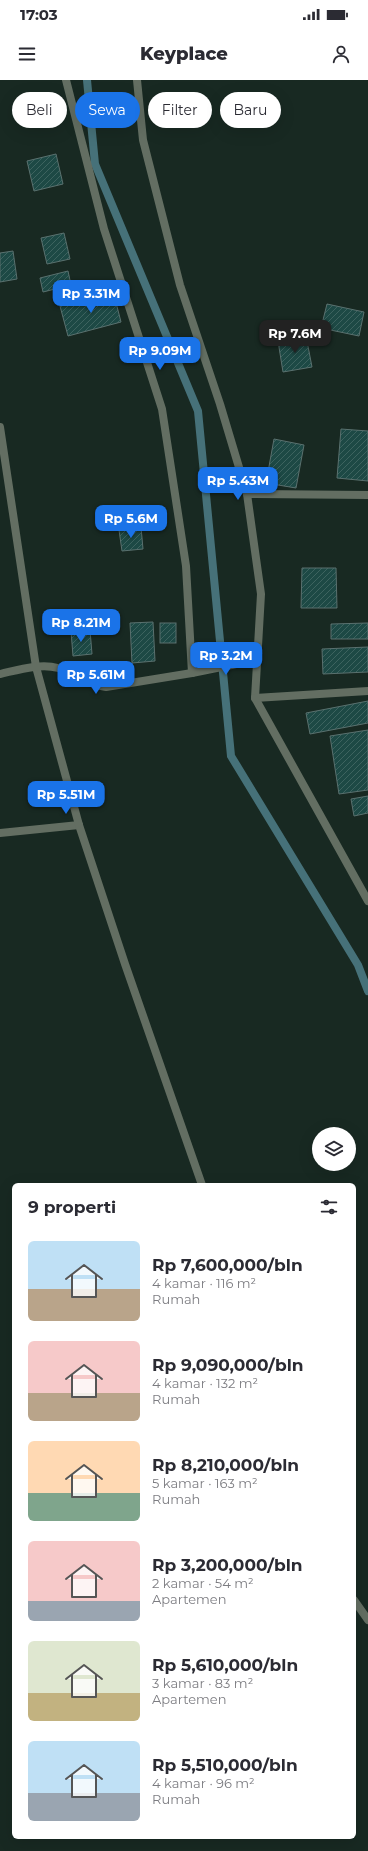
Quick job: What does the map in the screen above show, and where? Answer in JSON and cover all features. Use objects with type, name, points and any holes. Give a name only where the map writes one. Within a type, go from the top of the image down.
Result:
[{"type":"street","points":[[66,80],[104,229],[162,409],[186,566],[192,673]]},
{"type":"street","points":[[137,80],[143,140],[180,285],[220,404],[247,494],[261,594],[255,698],[368,901]]},
{"type":"street","points":[[0,427],[36,667],[79,825],[124,964],[201,1183]]},
{"type":"street","points":[[247,494],[368,495]]},
{"type":"street","points":[[0,674],[36,667],[57,668],[96,685],[106,686],[192,673],[246,662],[258,653]]},
{"type":"street","points":[[255,698],[368,691]]},
{"type":"street","points":[[0,833],[79,825]]},
{"type":"street","points":[[356,1603],[368,1620]]},
{"type":"building","points":[[56,154],[63,184],[34,191],[27,161]]},
{"type":"building","points":[[64,233],[70,259],[47,264],[41,238]]},
{"type":"building","points":[[13,251],[17,279],[0,282],[0,253]]},
{"type":"building","points":[[68,271],[71,285],[43,292],[40,278]]},
{"type":"building","points":[[113,291],[121,322],[68,336],[60,306]]},
{"type":"building","points":[[327,304],[364,312],[359,336],[321,328]]},
{"type":"building","points":[[306,336],[312,367],[283,372],[278,341]]},
{"type":"building","points":[[341,429],[368,431],[368,481],[337,478]]},
{"type":"building","points":[[274,439],[304,445],[296,488],[266,483]]},
{"type":"building","points":[[141,527],[143,549],[122,551],[119,530]]},
{"type":"building","points":[[302,568],[336,568],[337,608],[301,608]]},
{"type":"building","points":[[153,622],[155,661],[132,663],[130,623]]},
{"type":"building","points":[[160,623],[176,623],[176,643],[160,643]]},
{"type":"building","points":[[368,623],[368,639],[331,639],[331,624]]},
{"type":"building","points":[[90,630],[92,654],[73,656],[71,631]]},
{"type":"building","points":[[368,647],[368,672],[323,674],[322,649]]},
{"type":"building","points":[[368,701],[368,723],[310,734],[306,713]]},
{"type":"building","points":[[368,730],[368,790],[339,794],[330,736]]},
{"type":"building","points":[[368,796],[368,813],[354,816],[351,799]]},
{"type":"waterway","points":[[87,80],[95,164],[198,411],[231,756],[358,965],[368,991]]}]
